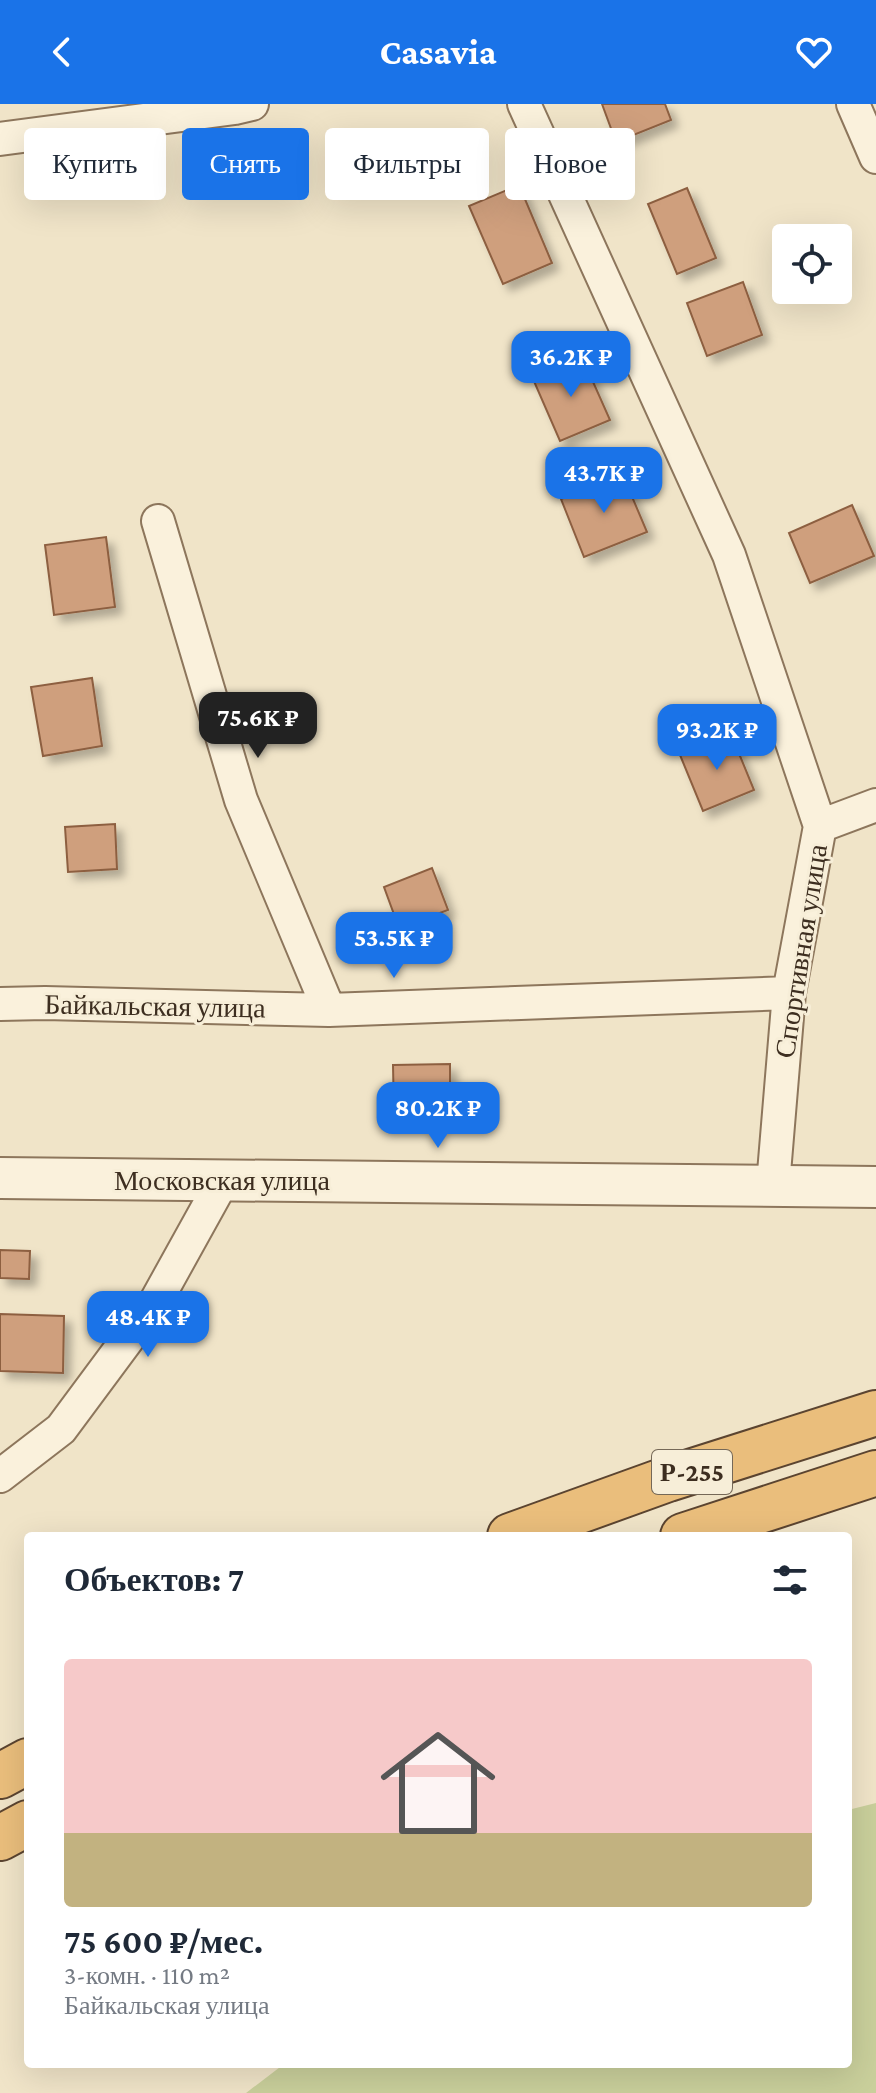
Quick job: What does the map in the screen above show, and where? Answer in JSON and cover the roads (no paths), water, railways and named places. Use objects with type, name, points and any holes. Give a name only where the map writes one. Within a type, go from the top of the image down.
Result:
[{"type":"highway","name":"Р-255","points":[[521,1532],[668,1479],[876,1413]]},
{"type":"highway","name":"Р-255","points":[[695,1532],[876,1473]]},
{"type":"highway","points":[[0,1776],[24,1763]]},
{"type":"highway","points":[[0,1838],[24,1825]]},
{"type":"street","points":[[0,139],[252,104]]},
{"type":"street","name":"Спортивная улица","points":[[524,104],[729,555],[820,826],[789,993],[773,1185]]},
{"type":"street","points":[[853,104],[876,157]]},
{"type":"street","points":[[158,521],[241,800],[329,1010]]},
{"type":"street","points":[[820,826],[876,805]]},
{"type":"street","name":"Байкальская улица","points":[[0,1004],[329,1010],[789,993]]},
{"type":"street","name":"Московская улица","points":[[0,1178],[876,1187]]},
{"type":"street","points":[[0,1476],[61,1429],[156,1301],[223,1180]]}]
